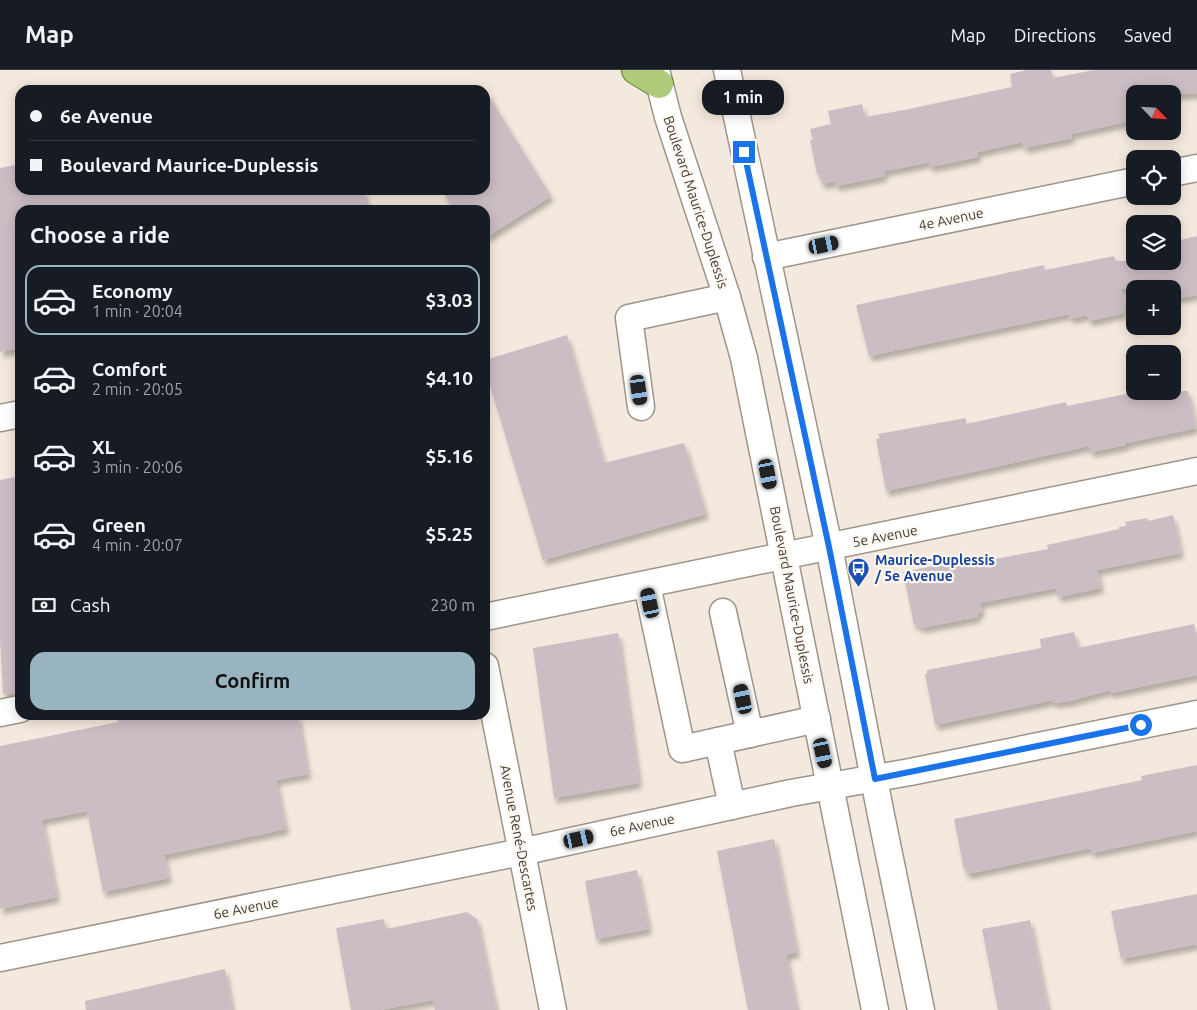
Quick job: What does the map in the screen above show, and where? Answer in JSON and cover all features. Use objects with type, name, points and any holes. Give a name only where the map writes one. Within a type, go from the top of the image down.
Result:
[{"type":"main road","points":[[636,70],[657,77]]},
{"type":"street","points":[[727,70],[829,547],[921,1010]]},
{"type":"street","name":"Boulevard Maurice-Duplessis","points":[[657,77],[744,358],[875,1010]]},
{"type":"street","points":[[1181,171],[1197,168]]},
{"type":"street","name":"4e Avenue","points":[[766,257],[1126,183]]},
{"type":"street","points":[[642,407],[629,318],[726,297]]},
{"type":"street","points":[[0,418],[15,415]]},
{"type":"street","name":"5e Avenue","points":[[490,616],[1197,471]]},
{"type":"street","points":[[646,584],[682,749],[817,719]]},
{"type":"street","points":[[723,612],[750,734]]},
{"type":"street","name":"Avenue René-Descartes","points":[[490,692],[553,1010]]},
{"type":"street","points":[[0,713],[15,710]]},
{"type":"street","name":"6e Avenue","points":[[0,958],[521,852],[732,806],[1197,714]]},
{"type":"street","points":[[718,741],[732,806]]},
{"type":"building","points":[[1027,70],[1051,70],[1053,78],[1094,70],[1197,70],[1197,94],[1181,94],[1181,85],[1126,85],[1126,122],[1071,134],[1072,138],[1024,148],[1023,142],[977,152],[978,157],[930,167],[929,162],[884,171],[885,176],[836,186],[835,181],[822,184],[819,174],[817,174],[810,140],[813,140],[810,129],[831,124],[828,111],[862,104],[865,117],[904,110],[1012,87],[1010,74]]},
{"type":"building","points":[[490,98],[551,196],[490,235],[490,205],[451,205],[445,195],[490,195]]},
{"type":"building","points":[[15,165],[15,195],[365,195],[367,205],[15,205],[15,349],[0,352],[0,168]]},
{"type":"building","points":[[1197,236],[1197,295],[1181,298],[1181,280],[1126,280],[1126,289],[1121,289],[1125,304],[1123,305],[1124,313],[1089,321],[1087,315],[1070,319],[1069,314],[869,356],[856,305],[1044,265],[1045,270],[1114,256],[1116,261],[1126,261],[1126,270],[1181,270],[1181,240]]},
{"type":"building","points":[[567,335],[604,463],[684,443],[706,514],[543,560],[490,385],[490,358]]},
{"type":"building","points":[[1181,391],[1188,391],[1196,428],[1091,452],[1089,446],[886,491],[876,439],[880,438],[878,434],[966,418],[966,424],[1066,402],[1067,406],[1126,394],[1126,400],[1181,400]]},
{"type":"building","points":[[15,477],[15,693],[3,694],[0,639],[0,480]]},
{"type":"building","points":[[1173,515],[1181,553],[1097,570],[1101,588],[1058,597],[1056,588],[980,603],[982,612],[977,613],[978,617],[920,628],[919,624],[914,625],[903,572],[973,558],[974,563],[1048,549],[1047,545],[1119,529],[1119,527],[1126,526],[1125,522],[1147,518],[1148,521]]},
{"type":"building","points":[[1194,624],[1197,637],[1197,675],[1111,693],[1110,690],[1070,701],[1054,703],[1053,700],[935,725],[925,674],[927,674],[927,670],[1041,648],[1040,639],[1074,632],[1078,648]]},
{"type":"building","points":[[618,633],[639,783],[554,798],[533,648]]},
{"type":"building","points":[[118,720],[299,720],[308,774],[276,780],[286,829],[164,855],[169,878],[103,892],[87,811],[42,820],[57,897],[0,909],[0,746],[118,722]]},
{"type":"building","points":[[1197,765],[1197,831],[1091,853],[1091,848],[967,874],[966,869],[964,870],[954,819],[1142,780],[1141,776]]},
{"type":"building","points":[[774,839],[797,952],[786,955],[797,1010],[748,1010],[717,851]]},
{"type":"building","points":[[637,870],[649,929],[596,939],[585,881]]},
{"type":"building","points":[[1197,894],[1197,944],[1121,959],[1111,911]]},
{"type":"building","points":[[467,912],[477,919],[496,1010],[435,1010],[433,1000],[380,1010],[351,1010],[336,928],[384,919],[386,929]]},
{"type":"building","points":[[1030,920],[1048,1010],[998,1010],[982,929]]},
{"type":"building","points":[[225,969],[232,1010],[86,1010],[85,1001]]},
{"type":"place","name":"Maurice-Duplessis / 5e Avenue","points":[[859,587]]},
{"type":"route","points":[[744,152],[829,547],[875,779],[1141,725]]}]
